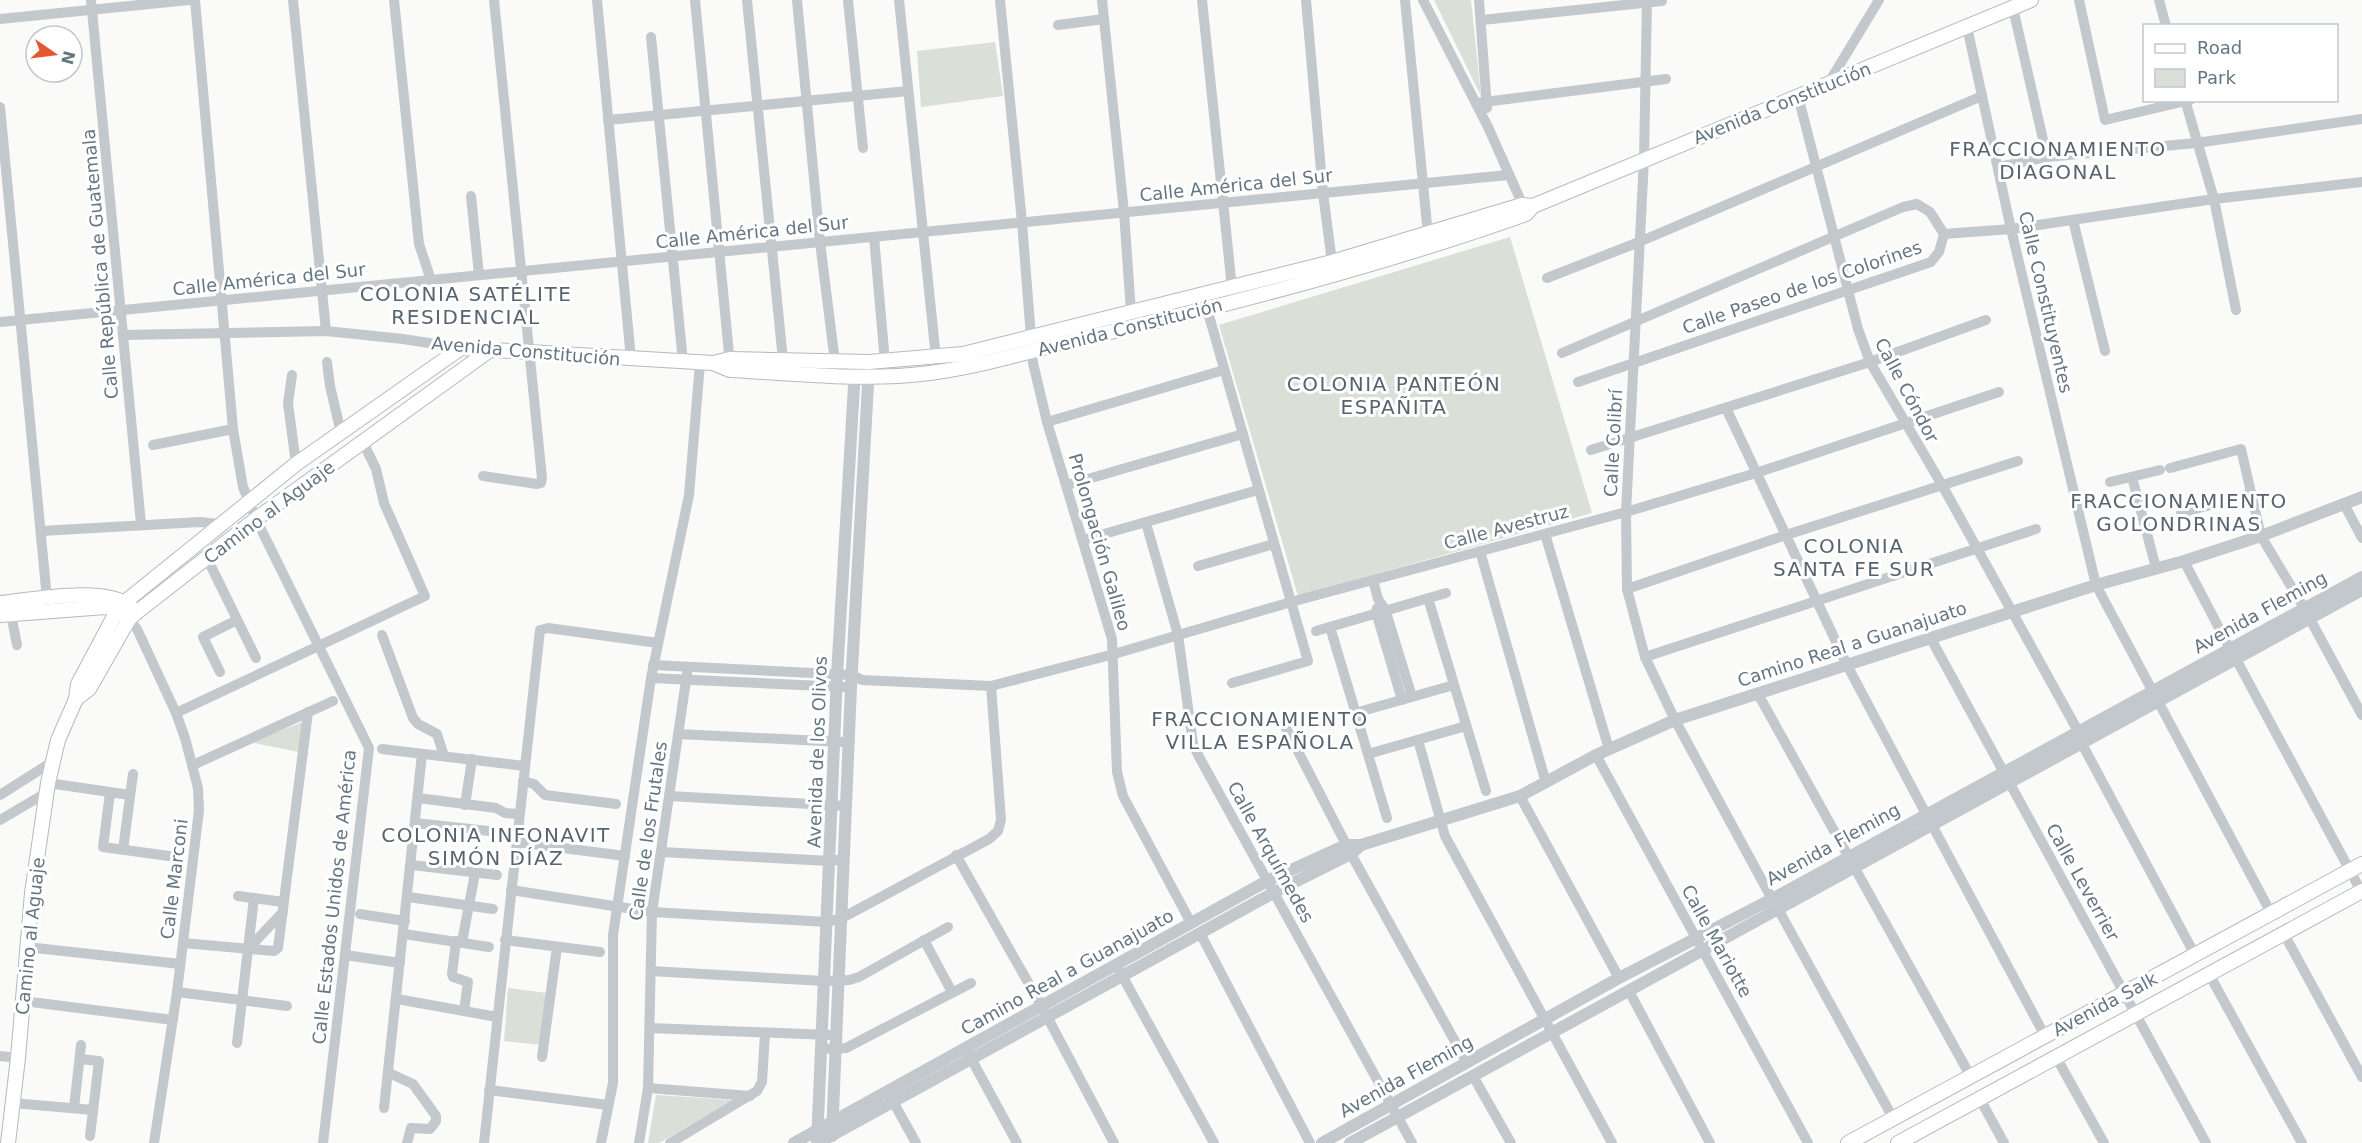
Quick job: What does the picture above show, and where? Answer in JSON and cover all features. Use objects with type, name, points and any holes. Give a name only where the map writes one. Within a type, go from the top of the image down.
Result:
[{"type":"main road","name":"Avenida Constitución","points":[[730,364],[783,360],[835,362],[898,376],[962,368],[1207,310],[1431,247],[2031,0]]},
{"type":"main road","name":"Avenida Constitución","points":[[461,348],[682,362],[862,369],[885,362],[963,354],[1232,288],[1527,208]]},
{"type":"main road","name":"Camino al Aguaje","points":[[8,1143],[18,1058],[32,893],[47,788],[58,740],[76,699],[78,684],[86,667],[129,614],[218,524],[296,464],[461,348]]},
{"type":"main road","name":"Camino al Aguaje","points":[[129,614],[489,350]]},
{"type":"main road","points":[[0,603],[82,596],[112,598],[129,614]]},
{"type":"main road","points":[[5,615],[96,607],[129,614]]},
{"type":"main road","name":"Avenida Salk","points":[[1848,1143],[2356,868]]},
{"type":"main road","name":"Avenida Salk","points":[[1902,1142],[2362,892]]},
{"type":"street","points":[[0,19],[92,5],[189,0]]},
{"type":"street","name":"Calle Estados Unidos de América","points":[[195,0],[233,429],[243,487],[256,519],[369,748],[323,1143]]},
{"type":"street","points":[[293,0],[326,332]]},
{"type":"street","points":[[394,0],[418,243],[431,280]]},
{"type":"street","points":[[483,476],[541,483],[494,0]]},
{"type":"street","points":[[597,0],[631,359]]},
{"type":"street","points":[[696,0],[730,364]]},
{"type":"street","points":[[747,0],[783,360]]},
{"type":"street","points":[[797,0],[820,242],[835,362]]},
{"type":"street","points":[[848,0],[863,148]]},
{"type":"street","points":[[899,0],[936,358]]},
{"type":"street","name":"Prolongación Galileo","points":[[1000,0],[1022,222],[1033,363],[1047,422],[1112,639],[1117,772],[1123,796],[1191,922]]},
{"type":"street","points":[[1102,0],[1124,212],[1131,312]]},
{"type":"street","points":[[1202,0],[1232,288]]},
{"type":"street","points":[[1306,0],[1323,193],[1332,262]]},
{"type":"street","points":[[1405,0],[1428,235]]},
{"type":"street","points":[[1423,0],[1482,102]]},
{"type":"street","points":[[1479,0],[1482,20],[1482,102],[1488,126],[1508,175],[1527,208]]},
{"type":"street","points":[[1828,84],[1879,0]]},
{"type":"street","points":[[2079,0],[2105,120],[2183,102]]},
{"type":"street","points":[[2159,0],[2165,24]]},
{"type":"street","name":"Calle Colibrí","points":[[1647,1],[1644,159],[1626,512],[1627,590],[1645,657],[1675,720],[1893,1118]]},
{"type":"street","points":[[1482,20],[1662,1]]},
{"type":"street","name":"Calle República de Guatemala","points":[[92,5],[141,524]]},
{"type":"street","points":[[2013,8],[2047,157]]},
{"type":"street","points":[[1058,25],[1104,19]]},
{"type":"street","name":"Calle Constituyentes","points":[[1966,27],[2011,229],[2096,585],[2271,914]]},
{"type":"street","points":[[651,37],[682,362]]},
{"type":"street","points":[[1482,102],[1666,79]]},
{"type":"street","points":[[608,120],[908,91]]},
{"type":"street","name":"Calle Cóndor","points":[[1798,96],[1858,329],[1870,362],[1942,485],[2012,612],[2195,955]]},
{"type":"street","points":[[1547,278],[1639,242],[1982,96]]},
{"type":"street","points":[[2187,102],[2196,143],[2214,199],[2236,309]]},
{"type":"street","points":[[0,107],[47,599]]},
{"type":"street","points":[[1999,167],[2047,157],[2196,143],[2362,119]]},
{"type":"street","name":"Calle América del Sur","points":[[0,322],[1508,175]]},
{"type":"street","points":[[1944,234],[2011,229],[2214,199],[2362,182]]},
{"type":"street","points":[[471,196],[479,275]]},
{"type":"street","name":"Calle Paseo de los Colorines","points":[[1562,353],[1903,207],[1917,204],[1930,212],[1944,234],[1939,252],[1931,262],[1849,292],[1578,382]]},
{"type":"street","points":[[2073,220],[2104,351]]},
{"type":"street","points":[[874,237],[885,362]]},
{"type":"street","points":[[1203,295],[1308,661],[1232,683]]},
{"type":"street","points":[[1591,450],[1870,362],[1986,320]]},
{"type":"street","name":"Avenida Constitución","points":[[123,335],[326,332],[403,339],[461,348]]},
{"type":"street","points":[[327,362],[341,433]]},
{"type":"street","points":[[601,1143],[613,1083],[613,935],[653,664],[689,495],[706,363]]},
{"type":"street","name":"Avenida de los Olivos","points":[[817,1139],[842,591],[862,369]]},
{"type":"street","name":"Avenida de los Olivos","points":[[832,1136],[849,742],[855,681],[862,369]]},
{"type":"street","points":[[1047,422],[1224,370]]},
{"type":"street","points":[[292,375],[288,403],[296,464]]},
{"type":"street","name":"Calle Avestruz","points":[[837,681],[992,686],[1113,654],[1291,602],[1626,512],[1756,473],[1999,392]]},
{"type":"street","points":[[1726,408],[1847,665],[2045,1036]]},
{"type":"street","points":[[153,445],[233,429]]},
{"type":"street","points":[[1067,485],[1243,434]]},
{"type":"street","points":[[176,713],[425,596],[384,503],[376,469],[363,442]]},
{"type":"street","points":[[2110,482],[2241,449],[2261,536],[2307,613],[2362,715]]},
{"type":"street","points":[[1627,590],[1786,535],[2018,461]]},
{"type":"street","points":[[2132,477],[2156,568]]},
{"type":"street","points":[[1083,540],[1258,490]]},
{"type":"street","points":[[2181,513],[2250,494]]},
{"type":"street","name":"Camino Real a Guanajuato","points":[[1119,971],[1191,922],[1268,881],[1348,849],[1520,796],[1596,755],[1675,720],[2096,585],[2184,561],[2261,536],[2362,497]]},
{"type":"street","points":[[2344,504],[2362,538]]},
{"type":"street","points":[[41,531],[141,524],[200,522],[218,524]]},
{"type":"street","name":"Calle Arquímedes","points":[[1146,523],[1178,635],[1193,744],[1412,1143]]},
{"type":"street","points":[[1645,657],[2036,529]]},
{"type":"street","points":[[1545,534],[1610,749]]},
{"type":"street","points":[[1198,566],[1274,544]]},
{"type":"street","points":[[1479,551],[1546,783]]},
{"type":"street","points":[[207,558],[256,658]]},
{"type":"street","points":[[2184,561],[2233,654],[2356,868],[2362,892]]},
{"type":"street","name":"Avenida Fleming","points":[[1350,1143],[1703,950],[1775,904],[1851,862],[1929,820],[2010,783],[2080,738],[2307,613],[2362,577]]},
{"type":"street","points":[[1373,580],[1407,698]]},
{"type":"street","name":"Avenida Fleming","points":[[2307,613],[2362,590]]},
{"type":"street","points":[[842,591],[856,592]]},
{"type":"street","points":[[1316,631],[1446,593]]},
{"type":"street","points":[[1428,598],[1486,791]]},
{"type":"street","name":"Calle Marconi","points":[[129,614],[176,713],[193,765],[199,810],[177,992],[154,1143]]},
{"type":"street","points":[[5,615],[17,645]]},
{"type":"street","points":[[220,672],[203,637],[237,620]]},
{"type":"street","points":[[1330,627],[1386,818]]},
{"type":"street","points":[[484,1143],[540,630],[548,628],[658,643]]},
{"type":"street","points":[[382,635],[413,718],[418,724],[437,734],[444,756]]},
{"type":"street","name":"Calle Leverrier","points":[[1930,637],[2206,1143]]},
{"type":"street","points":[[653,664],[837,681]]},
{"type":"street","name":"Calle de los Frutales","points":[[639,1143],[648,1088],[652,912],[688,667]]},
{"type":"street","points":[[651,678],[687,681],[837,681]]},
{"type":"street","points":[[1355,713],[1454,685]]},
{"type":"street","points":[[511,890],[652,912],[827,922],[842,918],[989,839],[998,831],[1000,820],[992,686]]},
{"type":"street","points":[[1758,694],[1971,1077]]},
{"type":"street","points":[[193,765],[333,701]]},
{"type":"street","points":[[183,943],[274,951],[278,948],[308,712]]},
{"type":"street","points":[[1285,726],[1348,849],[1467,1063]]},
{"type":"street","points":[[1368,754],[1466,726]]},
{"type":"street","points":[[678,734],[849,742]]},
{"type":"street","name":"Avenida Fleming","points":[[1929,820],[2003,771],[2080,738]]},
{"type":"street","points":[[1418,740],[1445,836],[1612,1143]]},
{"type":"street","points":[[382,749],[524,766]]},
{"type":"street","points":[[384,1108],[412,865],[422,754]]},
{"type":"street","name":"Calle Mariotte","points":[[1596,755],[1808,1143]]},
{"type":"street","points":[[465,805],[472,759]]},
{"type":"street","points":[[0,795],[52,762]]},
{"type":"street","points":[[123,850],[133,774]]},
{"type":"street","points":[[523,781],[534,784],[545,795],[616,804]]},
{"type":"street","points":[[0,820],[47,788],[130,795]]},
{"type":"street","points":[[110,792],[103,847],[169,856]]},
{"type":"street","points":[[669,796],[846,806]]},
{"type":"street","points":[[1520,796],[1619,978]]},
{"type":"street","points":[[418,798],[496,808],[505,813],[519,814]]},
{"type":"street","points":[[503,833],[505,813]]},
{"type":"street","points":[[415,823],[503,833],[516,838],[625,856]]},
{"type":"street","name":"Camino Real a Guanajuato","points":[[794,1143],[832,1136],[891,1097],[1119,971],[1200,933],[1348,849]]},
{"type":"street","points":[[661,852],[830,861],[844,859]]},
{"type":"street","points":[[957,855],[1045,1012],[1114,1143]]},
{"type":"street","points":[[412,865],[497,875]]},
{"type":"street","points":[[464,1011],[468,982],[453,977],[452,974],[475,873]]},
{"type":"street","points":[[238,896],[284,907]]},
{"type":"street","points":[[408,897],[493,909]]},
{"type":"street","points":[[237,1043],[254,898]]},
{"type":"street","name":"Avenida Fleming","points":[[1322,1143],[1696,937],[1775,904]]},
{"type":"street","points":[[249,949],[284,907]]},
{"type":"street","points":[[360,914],[405,921]]},
{"type":"street","points":[[651,971],[839,981],[860,976],[948,927]]},
{"type":"street","points":[[1200,933],[1310,1143]]},
{"type":"street","points":[[404,934],[489,946]]},
{"type":"street","points":[[2284,934],[2362,1077]]},
{"type":"street","points":[[505,940],[600,952]]},
{"type":"street","points":[[924,940],[952,992]]},
{"type":"street","points":[[27,947],[180,964]]},
{"type":"street","points":[[542,1057],[557,947]]},
{"type":"street","points":[[345,955],[400,963]]},
{"type":"street","points":[[1119,971],[1214,1143]]},
{"type":"street","points":[[2209,974],[2302,1143]]},
{"type":"street","points":[[820,1049],[846,1048],[971,983]]},
{"type":"street","points":[[1629,991],[1710,1143]]},
{"type":"street","points":[[177,992],[287,1006]]},
{"type":"street","points":[[397,999],[497,1017]]},
{"type":"street","points":[[23,1001],[173,1020]]},
{"type":"street","points":[[650,1028],[837,1036]]},
{"type":"street","points":[[669,1143],[757,1091],[762,1082],[765,1033]]},
{"type":"street","points":[[74,1108],[81,1045]]},
{"type":"street","points":[[969,1054],[1017,1143]]},
{"type":"street","points":[[0,1056],[18,1058]]},
{"type":"street","points":[[2056,1057],[2103,1143]]},
{"type":"street","points":[[80,1059],[99,1061],[90,1136]]},
{"type":"street","points":[[389,1072],[413,1084],[436,1116],[436,1121],[430,1129],[411,1128],[407,1143]]},
{"type":"street","points":[[1473,1076],[1510,1143]]},
{"type":"street","points":[[648,1088],[750,1096]]},
{"type":"street","points":[[489,1090],[608,1105]]},
{"type":"street","points":[[891,1097],[916,1143]]},
{"type":"street","name":"Camino Real a Guanajuato","points":[[817,1139],[832,1122],[891,1097]]},
{"type":"street","points":[[1980,1099],[2004,1143]]},
{"type":"street","points":[[13,1102],[93,1110]]},
{"type":"green space","points":[[1434,0],[1471,0],[1481,96]]},
{"type":"green space","points":[[995,42],[1003,96],[921,107],[917,51]]},
{"type":"green space","points":[[1510,237],[1592,513],[1298,596],[1219,325]]},
{"type":"green space","points":[[303,722],[299,752],[249,742]]},
{"type":"green space","points":[[508,988],[547,993],[541,1045],[504,1041]]},
{"type":"green space","points":[[656,1095],[733,1100],[659,1143],[648,1143]]},
{"type":"district","name":"FRACCIONAMIENTO DIAGONAL","points":[[2058,160]]},
{"type":"district","name":"COLONIA SATÉLITE RESIDENCIAL","points":[[466,306]]},
{"type":"district","name":"COLONIA PANTEÓN ESPAÑITA","points":[[1394,396]]},
{"type":"district","name":"FRACCIONAMIENTO GOLONDRINAS","points":[[2179,512]]},
{"type":"district","name":"COLONIA SANTA FE SUR","points":[[1854,558]]},
{"type":"district","name":"FRACCIONAMIENTO VILLA ESPAÑOLA","points":[[1260,730]]},
{"type":"district","name":"COLONIA INFONAVIT SIMÓN DÍAZ","points":[[496,846]]}]
